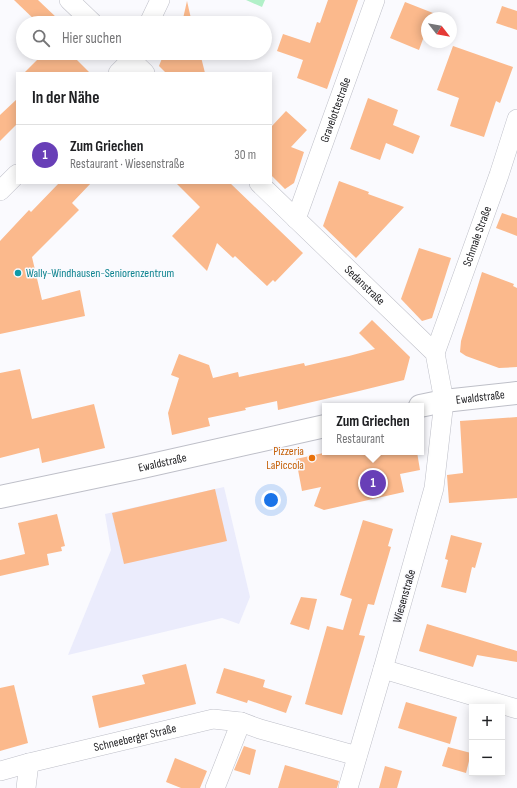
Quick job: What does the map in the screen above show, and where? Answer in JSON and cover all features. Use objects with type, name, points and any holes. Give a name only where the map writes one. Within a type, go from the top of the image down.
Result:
[{"type":"main road","name":"Ewaldstraße","points":[[424,405],[444,401],[517,393]]},
{"type":"main road","name":"Ewaldstraße","points":[[0,497],[322,427]]},
{"type":"street","points":[[69,0],[86,16]]},
{"type":"street","points":[[152,16],[160,0]]},
{"type":"street","name":"Gravelottestraße","points":[[296,219],[375,0]]},
{"type":"street","points":[[127,60],[144,72]]},
{"type":"street","name":"Schmale Straße","points":[[435,353],[499,175],[517,119]]},
{"type":"street","points":[[0,191],[16,175]]},
{"type":"street","name":"Sedanstraße","points":[[260,184],[435,353]]},
{"type":"street","points":[[435,353],[444,401]]},
{"type":"street","name":"Wiesenstraße","points":[[348,788],[434,488],[444,401]]},
{"type":"street","points":[[383,669],[517,709]]},
{"type":"street","name":"Schneeberger Straße","points":[[0,771],[213,719],[241,722],[357,756]]},
{"type":"street","points":[[215,788],[241,722]]},
{"type":"street","points":[[26,788],[29,763]]},
{"type":"shaded area","points":[[224,487],[250,597],[239,624],[222,618],[68,655],[111,550],[105,514]]},
{"type":"green space","points":[[246,0],[265,0],[262,7]]},
{"type":"building","points":[[14,0],[38,0],[55,16],[31,16]]},
{"type":"building","points":[[328,0],[358,0],[327,89],[297,78],[303,60],[277,51],[283,34],[310,43],[317,22],[320,23]]},
{"type":"building","points":[[187,1],[190,16],[184,16]]},
{"type":"building","points":[[405,2],[430,12],[421,12],[421,44],[419,50],[390,38]]},
{"type":"building","points":[[502,6],[517,11],[517,30],[496,23]]},
{"type":"building","points":[[457,47],[513,67],[500,103],[496,101],[484,137],[450,126],[459,98],[437,90],[452,48]]},
{"type":"building","points":[[37,60],[77,60],[89,72],[25,72]]},
{"type":"building","points":[[161,60],[202,60],[205,72],[165,72],[159,66]]},
{"type":"building","points":[[368,98],[398,110],[393,125],[420,136],[413,154],[386,143],[380,160],[350,149]]},
{"type":"building","points":[[16,100],[16,125],[0,141],[0,115]]},
{"type":"building","points":[[286,111],[307,130],[291,147],[304,152],[294,183],[285,189],[272,176],[272,126]]},
{"type":"building","points":[[339,181],[369,192],[368,194],[404,207],[356,258],[323,226]]},
{"type":"building","name":"Wally-Windhausen-Seniorenzentrum","points":[[58,184],[90,184],[72,203],[79,210],[32,257],[42,300],[80,290],[85,316],[0,334],[0,241],[29,210],[31,212]]},
{"type":"building","points":[[177,184],[231,184],[303,253],[275,282],[273,280],[267,286],[235,256],[233,258],[217,243],[207,271],[172,236],[200,207]]},
{"type":"building","points":[[502,213],[517,218],[517,236],[496,228]]},
{"type":"building","points":[[419,248],[451,258],[432,318],[422,321],[401,299]]},
{"type":"building","points":[[482,272],[514,284],[513,286],[517,288],[517,367],[499,368],[466,356],[460,352],[461,341]]},
{"type":"building","points":[[372,320],[410,357],[404,380],[278,410],[277,401],[245,408],[246,410],[208,418],[210,426],[172,435],[168,413],[179,378],[171,375],[179,354],[209,365],[213,378],[238,372],[239,377],[304,363],[305,366],[375,349],[359,333]]},
{"type":"building","points":[[20,369],[32,419],[94,404],[105,448],[42,463],[39,448],[0,458],[0,373]]},
{"type":"building","points":[[517,417],[517,498],[449,503],[447,475],[463,473],[460,421]]},
{"type":"building","points":[[322,453],[322,455],[418,455],[420,470],[400,474],[404,492],[324,510],[314,506],[321,487],[302,491],[296,459]]},
{"type":"building","points":[[215,489],[227,541],[124,564],[112,513]]},
{"type":"building","points":[[57,514],[65,546],[61,547],[62,551],[47,554],[49,565],[0,576],[0,560],[25,554],[18,523]]},
{"type":"building","points":[[363,520],[393,529],[388,546],[391,547],[374,605],[368,604],[359,635],[365,636],[342,715],[305,704],[327,626],[343,630],[352,599],[340,595]]},
{"type":"building","points":[[451,535],[482,543],[475,568],[472,567],[466,593],[441,587],[448,560],[445,559]]},
{"type":"building","points":[[301,597],[317,599],[309,630],[290,624]]},
{"type":"building","points":[[427,624],[517,651],[517,662],[477,655],[473,667],[419,651]]},
{"type":"building","points":[[186,664],[196,704],[99,728],[92,696],[145,684],[142,675]]},
{"type":"building","points":[[224,668],[265,680],[263,687],[292,696],[286,713],[248,700],[247,703],[216,693]]},
{"type":"building","points":[[14,685],[28,743],[0,751],[0,688]]},
{"type":"building","points":[[406,702],[457,717],[450,744],[398,728]]},
{"type":"building","points":[[244,746],[256,750],[250,775],[234,770]]},
{"type":"building","points":[[448,747],[469,752],[469,761],[466,773],[442,766]]},
{"type":"building","points":[[175,758],[207,771],[200,788],[181,788],[166,782]]},
{"type":"building","points":[[285,765],[339,781],[337,788],[278,788]]},
{"type":"building","points":[[385,766],[402,771],[397,788],[379,788]]},
{"type":"place","name":"Wally-Windhausen-Seniorenzentrum","points":[[18,273]]},
{"type":"place","name":"Pizzeria LaPiccola","points":[[312,458]]},
{"type":"place","name":"Zum Griechen","points":[[373,483]]}]
